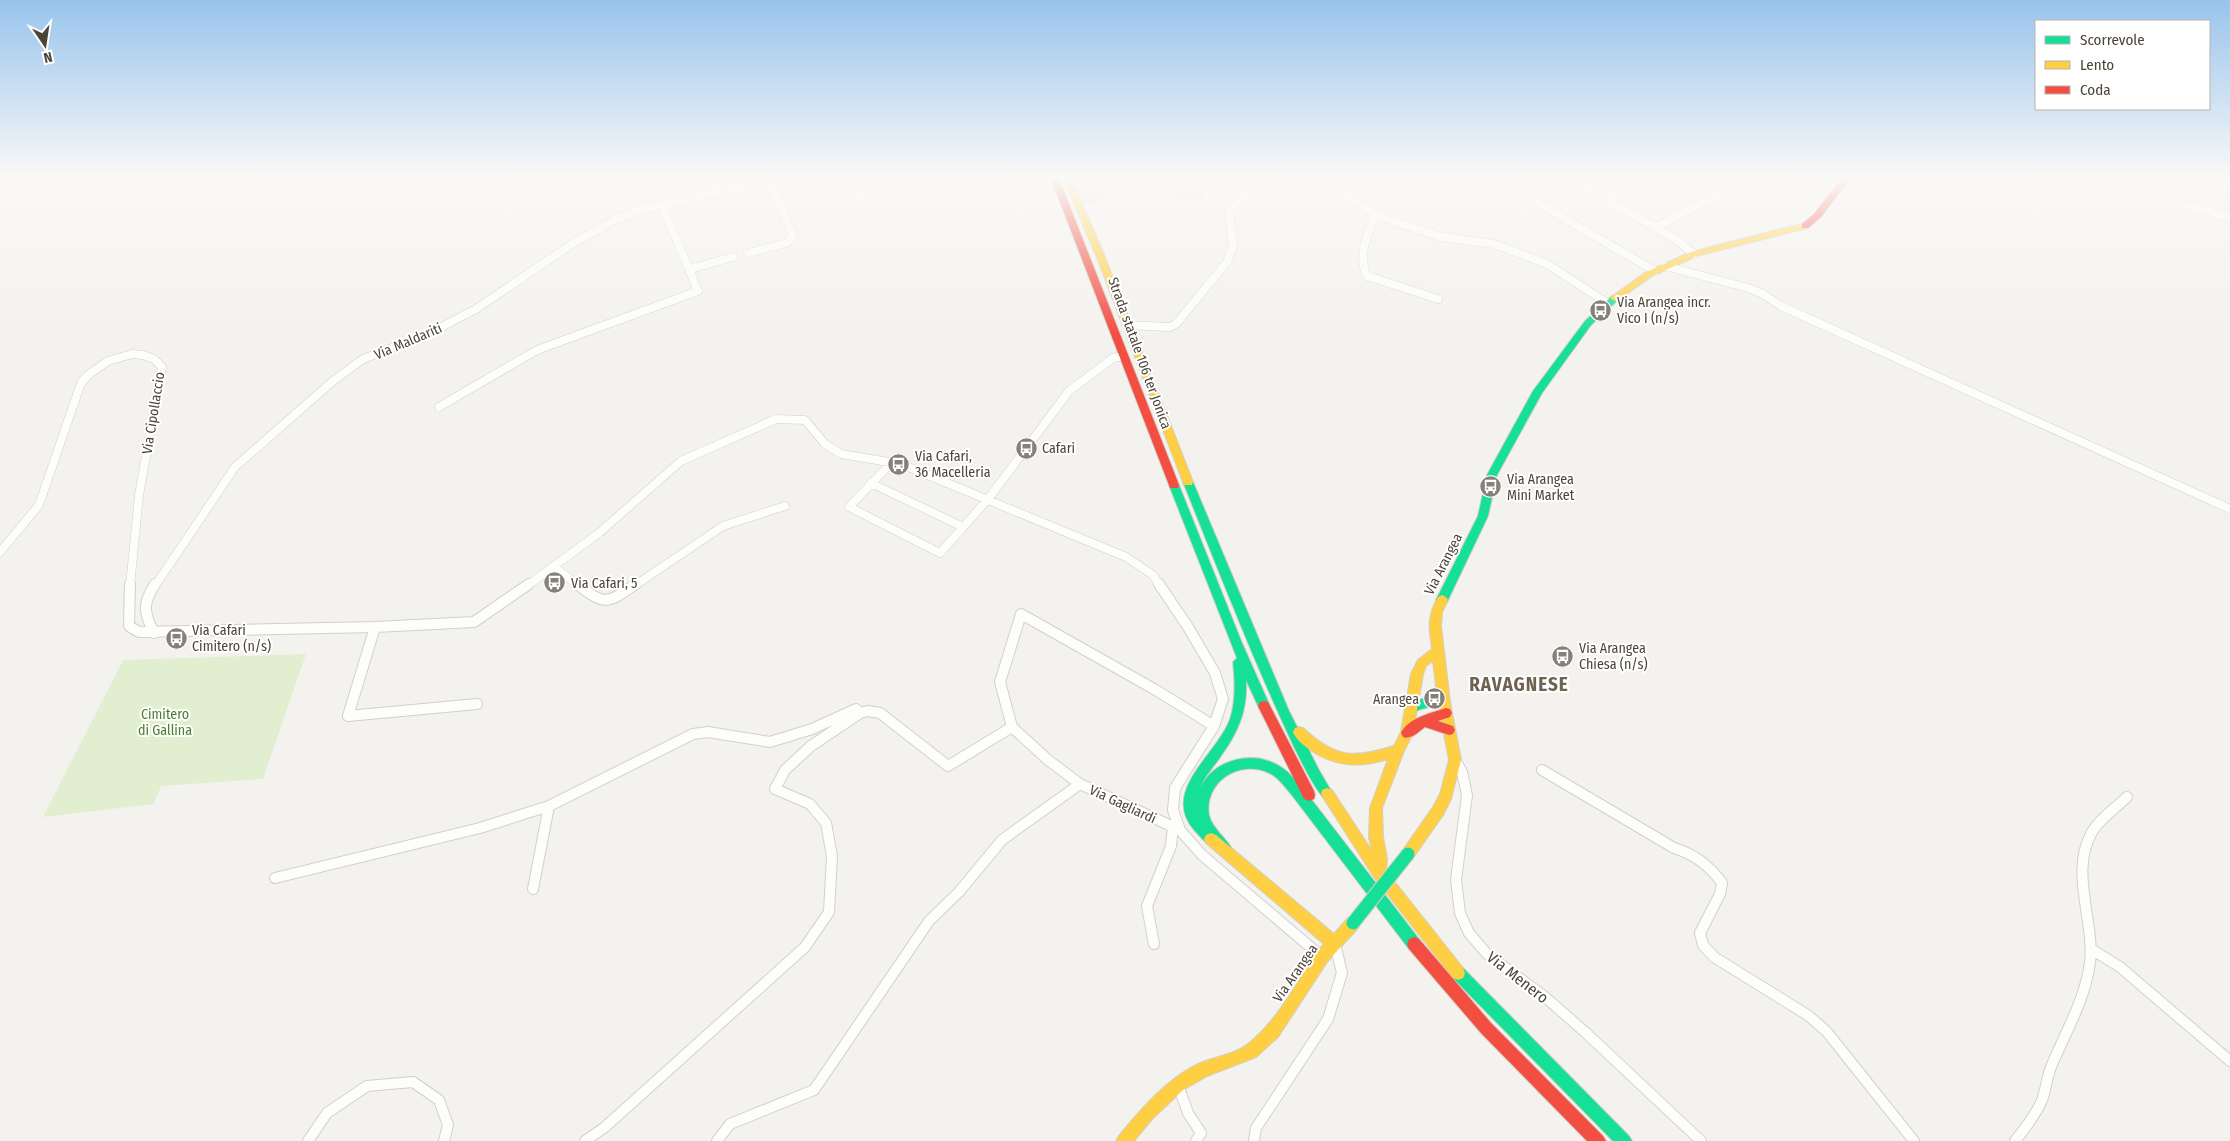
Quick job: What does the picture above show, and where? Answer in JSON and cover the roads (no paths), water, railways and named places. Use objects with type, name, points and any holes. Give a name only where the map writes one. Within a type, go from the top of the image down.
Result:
[{"type":"main road","name":"Strada statale 106 ter Jonica","points":[[1076,229],[1097,278],[1123,356],[1238,650],[1285,754],[1332,836]]},
{"type":"main road","name":"Strada statale 106 ter Jonica","points":[[1089,229],[1188,482],[1283,712]]},
{"type":"main road","name":"Via Arangea","points":[[1124,1141],[1147,1114],[1178,1085],[1203,1070],[1251,1052],[1273,1032],[1322,957],[1353,923],[1408,854],[1438,811],[1446,795],[1455,760],[1445,707],[1438,651],[1436,612],[1473,540],[1483,516],[1492,475],[1538,391],[1588,323],[1607,303],[1660,268],[1694,254],[1726,244],[1796,229]]},
{"type":"main road","points":[[1238,650],[1240,704],[1234,725],[1227,739],[1196,778],[1191,792],[1190,805],[1193,817],[1198,827],[1335,944]]},
{"type":"main road","points":[[1380,873],[1380,859],[1376,837],[1376,808],[1398,750],[1407,733],[1413,707],[1417,674],[1422,663],[1438,651]]},
{"type":"main road","points":[[1413,707],[1428,702],[1445,707]]},
{"type":"main road","points":[[1407,733],[1445,707]]},
{"type":"main road","points":[[1283,712],[1311,746],[1335,759],[1363,761],[1377,759],[1398,750]]},
{"type":"main road","points":[[1283,712],[1314,774],[1380,873],[1433,943],[1470,986],[1624,1141]]},
{"type":"main road","points":[[1423,721],[1449,730]]},
{"type":"main road","points":[[1226,851],[1210,831],[1203,815],[1203,795],[1210,778],[1228,766],[1244,762],[1262,764],[1274,769],[1285,779],[1332,836],[1364,882],[1450,988],[1507,1051],[1598,1141]]},
{"type":"street","name":"Via Maldariti","points":[[154,633],[146,615],[149,594],[236,467],[332,381],[362,359],[426,335],[476,309],[575,242],[598,229]]},
{"type":"street","points":[[439,407],[537,350],[698,291],[673,229]]},
{"type":"street","points":[[748,253],[787,243],[793,235],[790,229]]},
{"type":"street","points":[[1126,325],[1170,327],[1176,324],[1228,262],[1234,246],[1232,229]]},
{"type":"street","points":[[1371,229],[1362,253],[1363,270],[1367,276],[1438,299]]},
{"type":"street","points":[[1420,229],[1442,237],[1494,244],[1512,249],[1547,264],[1607,303]]},
{"type":"street","points":[[1587,229],[1660,268],[1761,293],[1782,306],[2230,509]]},
{"type":"street","points":[[1659,229],[1694,254]]},
{"type":"street","points":[[690,269],[733,257]]},
{"type":"street","name":"Via Cipollaccio","points":[[0,552],[39,505],[81,383],[87,374],[99,364],[116,357],[133,354],[146,355],[156,359],[162,367],[139,495],[128,602],[129,626],[139,632],[154,633]]},
{"type":"street","points":[[892,462],[849,507],[940,553],[989,498],[1069,391],[1113,358],[1123,356]]},
{"type":"street","points":[[154,633],[375,627],[474,622],[599,533],[681,461],[776,419],[805,420],[825,444],[840,454],[901,464],[989,498],[1126,557],[1153,575],[1188,627],[1215,673],[1223,699],[1214,726],[1175,788],[1173,810],[1176,828],[1171,846],[1147,906],[1154,944]]},
{"type":"street","points":[[871,483],[963,527]]},
{"type":"street","points":[[554,566],[596,599],[606,601],[617,597],[723,526],[785,506]]},
{"type":"street","points":[[585,1141],[605,1127],[805,947],[829,912],[832,856],[826,823],[810,804],[775,789],[785,770],[812,746],[860,713],[868,711],[880,713],[948,766],[1012,727],[1000,682],[1021,614],[1154,689],[1214,726]]},
{"type":"street","points":[[375,627],[348,716],[477,704]]},
{"type":"street","points":[[275,878],[480,828],[549,806],[693,734],[708,732],[770,742],[812,729],[856,709],[860,713]]},
{"type":"street","name":"Via Gagliardi","points":[[1012,727],[1048,760],[1080,784],[1176,828],[1202,855],[1322,957]]},
{"type":"street","name":"Via Menero","points":[[1455,760],[1464,774],[1468,811],[1458,854],[1456,899],[1463,924],[1478,946],[1545,998],[1701,1141]]},
{"type":"street","points":[[1542,770],[1674,848],[1689,852],[1715,873],[1722,883],[1720,894],[1700,933],[1703,945],[1714,957],[1809,1016],[1826,1032],[1914,1141]]},
{"type":"street","points":[[717,1141],[730,1124],[814,1090],[929,921],[959,892],[1002,840],[1080,784]]},
{"type":"street","points":[[2015,1141],[2025,1129],[2043,1098],[2045,1080],[2072,1020],[2087,977],[2091,949],[2083,890],[2086,846],[2093,831],[2127,797]]},
{"type":"street","points":[[533,889],[549,806]]},
{"type":"street","points":[[1254,1141],[1256,1128],[1328,1019],[1342,973],[1335,944]]},
{"type":"street","points":[[2091,949],[2102,954],[2120,967],[2230,1061]]},
{"type":"street","points":[[308,1141],[327,1113],[367,1086],[413,1082],[439,1100],[448,1125],[444,1141]]},
{"type":"street","points":[[1178,1085],[1188,1113],[1201,1133],[1196,1141]]},
{"type":"place","name":"Via Arangea incr. Vico I (n/s)","points":[[1601,310]]},
{"type":"place","name":"Cafari","points":[[1026,448]]},
{"type":"place","name":"Via Cafari, 36 Macelleria","points":[[899,464]]},
{"type":"place","name":"Via Arangea Mini Market","points":[[1491,487]]},
{"type":"place","name":"Via Cafari, 5","points":[[555,583]]},
{"type":"place","name":"Via Cafari Cimitero (n/s)","points":[[176,638]]},
{"type":"place","name":"Via Arangea Chiesa (n/s)","points":[[1563,656]]},
{"type":"place","name":"Arangea","points":[[1435,699]]},
{"type":"district","name":"RAVAGNESE","points":[[1519,684]]},
{"type":"park label","name":"Cimitero di Gallina","points":[[165,722]]}]
